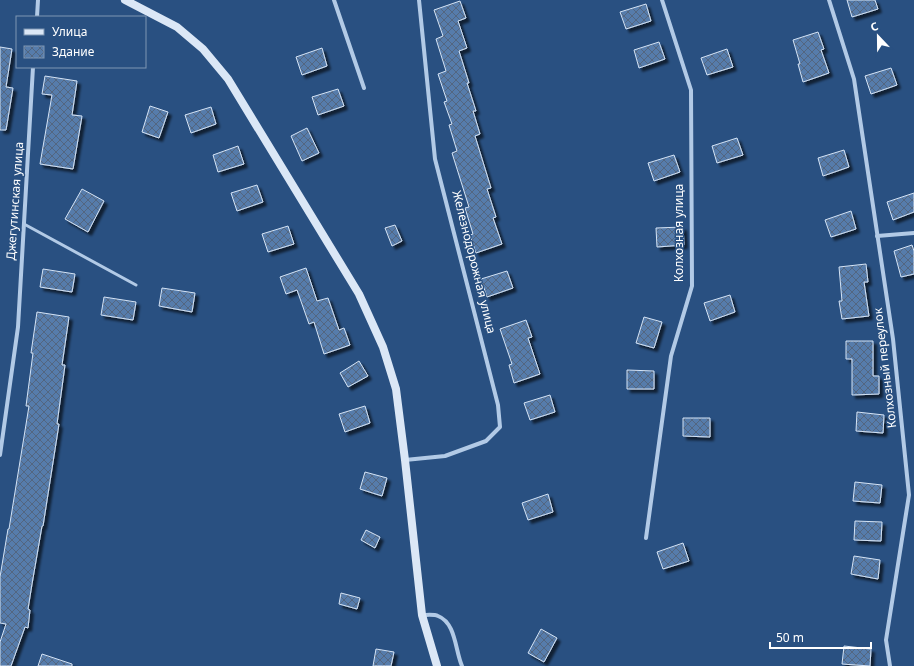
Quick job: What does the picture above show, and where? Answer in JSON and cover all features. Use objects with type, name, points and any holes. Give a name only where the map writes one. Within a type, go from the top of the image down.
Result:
[{"type":"main road","points":[[125,0],[178,27],[203,49],[228,79],[359,294],[383,347],[396,389],[422,615],[437,666]]},
{"type":"street","points":[[37,16],[38,0]]},
{"type":"street","points":[[334,0],[364,88]]},
{"type":"street","name":"Железнодорожная улица","points":[[405,460],[445,456],[486,441],[500,427],[498,404],[435,159],[419,0]]},
{"type":"street","name":"Колхозная улица","points":[[646,538],[670,356],[692,286],[691,90],[662,0]]},
{"type":"street","name":"Колхозный переулок","points":[[829,0],[854,79],[893,339],[909,495],[886,640],[890,666]]},
{"type":"street","name":"Джегутинская улица","points":[[0,455],[18,327],[34,68]]},
{"type":"street","points":[[877,236],[914,234]]},
{"type":"street","points":[[422,615],[437,615],[447,622],[453,634],[462,666]]},
{"type":"lane","points":[[24,224],[136,284]]},
{"type":"building","points":[[847,0],[875,0],[878,9],[852,17]]},
{"type":"building","points":[[460,1],[466,18],[458,21],[467,48],[459,51],[476,111],[473,111],[480,134],[475,136],[491,188],[487,189],[496,217],[493,218],[502,244],[476,253],[470,235],[473,234],[465,208],[469,207],[452,153],[457,151],[449,125],[452,124],[444,102],[447,101],[438,74],[446,71],[436,39],[443,36],[434,10]]},
{"type":"building","points":[[646,4],[651,21],[626,29],[620,12]]},
{"type":"building","points":[[818,32],[824,49],[821,50],[829,73],[803,82],[798,64],[800,64],[793,40]]},
{"type":"building","points":[[659,42],[665,59],[639,68],[634,50]]},
{"type":"building","points":[[0,47],[12,49],[6,87],[13,88],[6,130],[0,130]]},
{"type":"building","points":[[322,48],[327,66],[302,75],[296,57]]},
{"type":"building","points":[[727,49],[733,67],[707,75],[701,58]]},
{"type":"building","points":[[891,68],[897,85],[871,94],[865,76]]},
{"type":"building","points":[[45,76],[77,81],[72,115],[82,116],[73,169],[40,164],[52,95],[42,94]]},
{"type":"building","points":[[338,89],[344,106],[318,115],[312,97]]},
{"type":"building","points":[[150,106],[168,112],[159,138],[142,132]]},
{"type":"building","points":[[211,107],[216,124],[191,133],[185,115]]},
{"type":"building","points":[[307,128],[319,153],[302,161],[291,136]]},
{"type":"building","points":[[737,138],[743,155],[717,163],[712,146]]},
{"type":"building","points":[[238,146],[244,164],[218,172],[213,155]]},
{"type":"building","points":[[844,150],[849,167],[823,176],[818,158]]},
{"type":"building","points":[[674,155],[680,172],[654,181],[648,163]]},
{"type":"building","points":[[257,185],[263,202],[237,211],[231,193]]},
{"type":"building","points":[[82,189],[104,201],[88,232],[65,219]]},
{"type":"building","points":[[914,193],[914,212],[893,220],[887,202]]},
{"type":"building","points":[[851,211],[856,229],[831,237],[825,220]]},
{"type":"building","points":[[395,225],[402,241],[392,246],[385,228]]},
{"type":"building","points":[[288,226],[294,244],[268,252],[262,234]]},
{"type":"building","points":[[683,227],[684,245],[657,247],[656,228]]},
{"type":"building","points":[[912,245],[914,251],[914,274],[901,277],[894,251]]},
{"type":"building","points":[[866,264],[868,282],[864,282],[869,316],[842,319],[839,301],[842,301],[839,267]]},
{"type":"building","points":[[306,268],[317,301],[328,298],[339,330],[344,328],[350,345],[324,354],[314,322],[309,324],[297,290],[286,294],[280,277]]},
{"type":"building","points":[[43,269],[75,274],[72,292],[40,287]]},
{"type":"building","points":[[507,271],[513,288],[487,297],[481,279]]},
{"type":"building","points":[[162,288],[195,293],[192,312],[159,306]]},
{"type":"building","points":[[730,295],[735,312],[710,321],[704,303]]},
{"type":"building","points":[[104,297],[136,302],[133,320],[101,315]]},
{"type":"building","points":[[37,312],[69,317],[62,365],[65,365],[57,424],[59,424],[28,609],[30,610],[28,628],[25,627],[11,666],[0,666],[0,642],[6,624],[0,623],[0,577],[29,406],[26,406]]},
{"type":"building","points":[[644,317],[662,322],[654,348],[636,343]]},
{"type":"building","points":[[526,320],[532,337],[528,338],[540,374],[514,383],[509,365],[512,364],[500,329]]},
{"type":"building","points":[[846,341],[873,341],[873,376],[879,376],[879,394],[852,395],[852,359],[846,359]]},
{"type":"building","points":[[359,361],[368,376],[348,387],[340,373]]},
{"type":"building","points":[[627,370],[654,371],[654,389],[627,389]]},
{"type":"building","points":[[550,395],[555,412],[530,420],[524,403]]},
{"type":"building","points":[[365,406],[370,423],[345,432],[339,414]]},
{"type":"building","points":[[857,412],[884,415],[883,433],[856,431]]},
{"type":"building","points":[[683,418],[710,418],[710,437],[683,436]]},
{"type":"building","points":[[365,472],[387,478],[382,496],[360,489]]},
{"type":"building","points":[[855,482],[882,485],[880,503],[853,501]]},
{"type":"building","points":[[548,494],[553,512],[528,520],[522,503]]},
{"type":"building","points":[[855,521],[882,522],[881,541],[854,540]]},
{"type":"building","points":[[366,530],[380,537],[375,548],[361,540]]},
{"type":"building","points":[[683,543],[689,561],[663,569],[657,552]]},
{"type":"building","points":[[854,556],[880,560],[878,579],[851,574]]},
{"type":"building","points":[[341,593],[360,598],[357,609],[339,604]]},
{"type":"building","points":[[541,629],[557,638],[544,662],[528,653]]},
{"type":"building","points":[[844,646],[871,649],[870,666],[842,664]]},
{"type":"building","points":[[376,649],[394,652],[391,666],[373,666]]},
{"type":"building","points":[[42,654],[72,664],[72,666],[38,666]]}]
